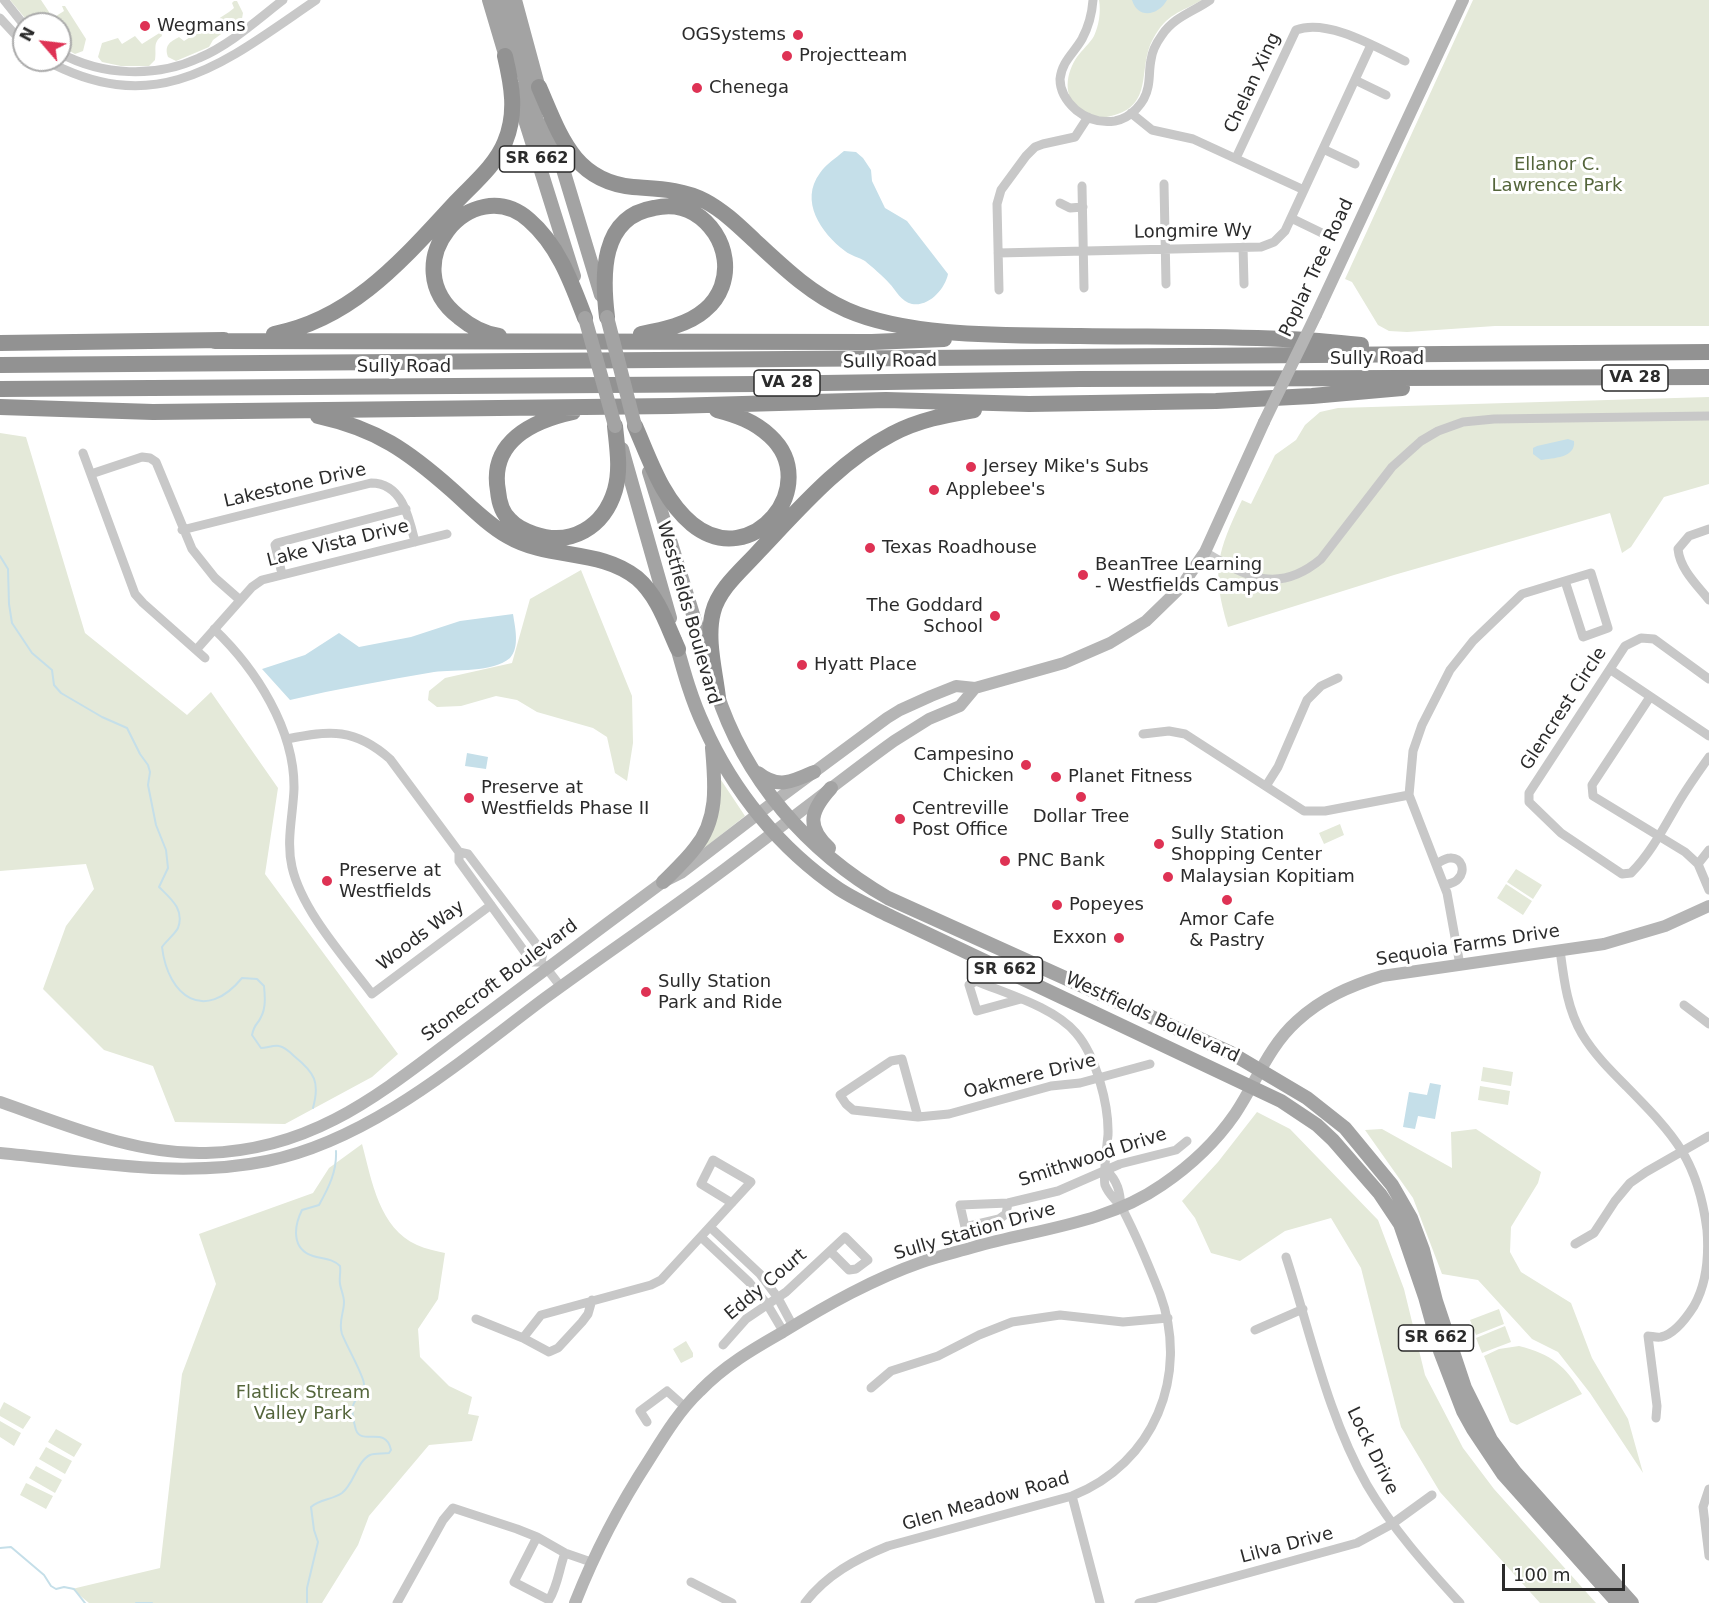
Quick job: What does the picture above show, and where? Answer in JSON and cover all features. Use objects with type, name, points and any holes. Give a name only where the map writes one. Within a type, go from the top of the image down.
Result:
[{"type":"highway","points":[[215,341],[264,336],[307,326],[364,294],[389,272],[491,164],[505,144],[511,121],[513,98],[506,56]]},
{"type":"highway","points":[[538,87],[565,146],[586,170],[616,184],[681,192],[704,201],[731,219],[782,266],[824,299],[849,311],[888,324],[946,331],[1023,336]]},
{"type":"highway","points":[[533,341],[498,336],[482,331],[452,312],[440,295],[433,276],[434,255],[440,239],[463,215],[479,208],[502,207],[519,212],[529,220],[543,235],[567,271],[585,318]]},
{"type":"highway","points":[[606,317],[603,284],[606,260],[617,231],[630,219],[652,208],[677,207],[694,213],[713,230],[721,243],[726,268],[722,286],[704,311],[682,323],[649,333],[609,341]]},
{"type":"highway","points":[[0,343],[107,341],[872,342],[1023,336],[1285,339],[1394,348],[1515,354]]},
{"type":"highway","name":"Sully Road","points":[[0,365],[1709,352]]},
{"type":"highway","name":"Sully Road","points":[[0,388],[759,384],[1080,379],[1709,377]]},
{"type":"highway","points":[[0,407],[153,412],[671,406],[886,400],[1029,404],[1226,400],[1574,379]]},
{"type":"highway","points":[[718,698],[711,643],[711,622],[715,605],[733,579],[797,511],[868,448],[891,434],[915,423],[982,409],[1029,404]]},
{"type":"highway","points":[[635,426],[667,494],[690,523],[705,533],[720,538],[740,538],[758,532],[773,519],[784,500],[787,465],[771,436],[739,416],[716,410],[671,406]]},
{"type":"highway","points":[[596,407],[565,414],[532,427],[521,432],[509,442],[498,462],[496,482],[504,514],[512,522],[525,531],[544,538],[557,539],[585,531],[598,520],[607,508],[615,489],[618,461],[615,426]]},
{"type":"highway","points":[[275,410],[332,419],[379,436],[407,452],[485,520],[509,536],[535,548],[591,557],[617,565],[638,579],[652,594],[678,649]]},
{"type":"main road","name":"Westfields Boulevard","points":[[489,0],[576,280],[690,693],[711,740],[739,788],[773,833],[820,875],[868,905],[1251,1085],[1281,1101],[1317,1125],[1349,1157],[1380,1194],[1400,1224],[1425,1296],[1440,1351],[1463,1411],[1473,1429],[1503,1474],[1618,1603]]},
{"type":"main road","points":[[502,0],[544,145],[562,168]]},
{"type":"main road","name":"Westfields Boulevard","points":[[515,0],[538,87],[597,279],[635,426],[718,698],[752,769],[789,819],[832,862],[869,887],[888,898],[1145,1013],[1260,1069],[1307,1098],[1345,1128],[1392,1185],[1411,1218],[1423,1250],[1455,1360],[1481,1422],[1500,1455],[1632,1603]]},
{"type":"main road","name":"Poplar Tree Road","points":[[1205,552],[1463,0]]},
{"type":"main road","name":"Stonecroft Boulevard","points":[[0,1102],[98,1136],[148,1149],[204,1153],[254,1148],[326,1125],[364,1104],[544,965],[663,882],[681,873],[887,718],[956,686],[975,687],[1064,663],[1120,638],[1146,621],[1167,602],[1181,587],[1205,552]]},
{"type":"main road","points":[[0,1153],[201,1170],[230,1168],[291,1155],[346,1134],[374,1120],[442,1074],[920,723],[960,706],[975,687]]},
{"type":"main road","points":[[663,882],[696,847],[706,831],[716,793],[711,740]]},
{"type":"main road","points":[[752,769],[771,782],[792,781],[814,772]]},
{"type":"main road","points":[[831,788],[814,809],[815,829],[824,843],[864,876],[869,887]]},
{"type":"main road","name":"Sequoia Farms Drive","points":[[1260,1069],[1294,1023],[1329,997],[1351,986],[1382,976],[1634,937],[1709,906]]},
{"type":"main road","name":"Sully Station Drive","points":[[575,1603],[600,1542],[633,1484],[685,1407],[729,1365],[846,1295],[923,1262],[988,1243],[1083,1221],[1121,1208],[1159,1188],[1199,1156],[1235,1114],[1260,1069]]},
{"type":"street","points":[[4,0],[13,12]]},
{"type":"street","points":[[72,58],[87,65],[125,72],[147,72],[183,65],[221,46],[284,0]]},
{"type":"street","points":[[69,72],[104,83],[138,86],[167,83],[208,69],[242,50],[316,0]]},
{"type":"street","points":[[1094,0],[1087,29],[1065,62],[1060,79],[1061,89],[1074,109],[1088,117],[1107,122],[1118,120],[1131,113],[1146,95],[1151,59],[1162,34],[1181,16],[1210,0]]},
{"type":"street","points":[[0,18],[12,31]]},
{"type":"street","name":"Chelan Xing","points":[[1236,158],[1296,30],[1303,27],[1335,30],[1405,61]]},
{"type":"street","name":"Longmire Wy","points":[[998,253],[1243,247],[1261,246],[1274,242],[1285,231],[1291,219],[1371,45]]},
{"type":"street","points":[[1355,80],[1386,95]]},
{"type":"street","points":[[1131,113],[1152,130],[1193,139],[1304,190]]},
{"type":"street","points":[[999,290],[997,204],[1000,190],[1035,147],[1075,137],[1088,117]]},
{"type":"street","points":[[1323,149],[1355,164]]},
{"type":"street","points":[[1164,184],[1166,284]]},
{"type":"street","points":[[1082,186],[1084,288]]},
{"type":"street","points":[[1060,203],[1070,208],[1083,207]]},
{"type":"street","points":[[1291,219],[1324,234]]},
{"type":"street","points":[[1243,247],[1244,284]]},
{"type":"street","points":[[1205,552],[1237,571],[1258,579],[1289,578],[1309,569],[1321,559],[1392,467],[1407,452],[1438,431],[1463,422],[1527,418],[1709,416]]},
{"type":"street","points":[[83,453],[135,594],[205,658]]},
{"type":"street","points":[[91,474],[142,457],[156,462],[192,549],[209,572],[240,600]]},
{"type":"street","name":"Lakestone Drive","points":[[183,530],[371,483],[379,483],[386,486],[402,501],[415,542]]},
{"type":"street","points":[[282,574],[275,545],[277,543],[406,509]]},
{"type":"street","points":[[1709,529],[1689,536],[1678,549],[1679,558],[1685,570],[1709,600]]},
{"type":"street","name":"Lake Vista Drive","points":[[196,650],[240,600],[262,580],[447,534]]},
{"type":"street","points":[[1460,965],[1444,885],[1408,795],[1413,751],[1422,724],[1450,670],[1473,641],[1522,594],[1591,573],[1608,628],[1583,637],[1565,581]]},
{"type":"street","points":[[214,629],[231,645],[244,663],[274,709],[287,739],[334,731],[351,735],[376,747],[390,759],[459,852],[459,861],[532,962],[544,965]]},
{"type":"street","name":"Glencrest Circle","points":[[1709,679],[1654,639],[1641,638],[1624,646],[1611,670],[1529,793],[1529,802],[1561,833],[1622,874],[1631,873],[1659,837],[1681,797],[1709,757]]},
{"type":"street","points":[[1611,670],[1709,736]]},
{"type":"street","points":[[1266,786],[1278,767],[1307,700],[1321,686],[1338,678]]},
{"type":"street","points":[[1650,697],[1592,785],[1593,796],[1685,852],[1698,864],[1709,890]]},
{"type":"street","points":[[1143,734],[1169,730],[1185,734],[1304,811],[1324,811],[1408,795]]},
{"type":"street","name":"Woods Way","points":[[287,739],[294,783],[290,851],[296,881],[314,916],[372,994],[491,905]]},
{"type":"street","points":[[1698,864],[1709,850]]},
{"type":"street","points":[[459,852],[470,856],[520,921],[543,953],[544,965],[561,987]]},
{"type":"street","points":[[1436,864],[1448,857],[1460,861],[1462,874],[1457,881],[1444,885]]},
{"type":"street","points":[[1560,950],[1566,990],[1582,1034],[1601,1061],[1663,1123],[1683,1150],[1692,1169],[1706,1223],[1708,1257],[1703,1285],[1694,1305],[1682,1322],[1661,1337],[1648,1336],[1657,1406],[1656,1418]]},
{"type":"street","name":"Glen Meadow Road","points":[[805,1603],[830,1578],[852,1562],[888,1546],[1072,1496],[1098,1484],[1119,1468],[1140,1445],[1164,1401],[1170,1372],[1171,1338],[1168,1318],[1160,1294],[1121,1208],[1110,1196],[1104,1182],[1108,1116],[1089,1050],[1076,1033],[1058,1018],[1021,999],[976,981],[969,984],[977,1011],[1021,999]]},
{"type":"street","points":[[1684,1005],[1709,1024]]},
{"type":"street","name":"Oakmere Drive","points":[[918,1117],[902,1059],[891,1061],[840,1095],[853,1110],[918,1117],[949,1114],[1051,1086],[1080,1083],[1150,1064]]},
{"type":"street","points":[[1575,1244],[1594,1233],[1615,1201],[1630,1184],[1709,1136]]},
{"type":"street","name":"Smithwood Drive","points":[[1008,1203],[1006,1214],[999,1219],[965,1227],[960,1205],[1008,1203],[1058,1191],[1120,1164],[1176,1150],[1187,1141]]},
{"type":"street","points":[[523,1338],[542,1315],[651,1285],[661,1280],[701,1237],[732,1203],[751,1182],[713,1160],[701,1184],[732,1203]]},
{"type":"street","points":[[710,1227],[760,1275],[778,1298],[788,1328]]},
{"type":"street","points":[[701,1237],[749,1282],[788,1328]]},
{"type":"street","name":"Eddy Court","points":[[723,1345],[746,1319],[778,1298],[831,1252]]},
{"type":"street","name":"Lock Drive","points":[[1286,1257],[1345,1442],[1392,1524],[1455,1601]]},
{"type":"street","points":[[476,1319],[523,1338],[549,1352],[558,1348],[588,1314],[592,1300]]},
{"type":"street","points":[[1255,1330],[1303,1310]]},
{"type":"street","points":[[871,1388],[891,1371],[938,1356],[979,1335],[1012,1322],[1060,1315],[1123,1322],[1168,1318]]},
{"type":"street","points":[[647,1422],[640,1411],[667,1391],[685,1407]]},
{"type":"street","points":[[1709,1489],[1703,1507],[1709,1556]]},
{"type":"street","name":"Lilva Drive","points":[[1139,1603],[1343,1548],[1373,1536],[1432,1495]]},
{"type":"street","points":[[1072,1496],[1100,1603]]},
{"type":"street","points":[[397,1603],[443,1520],[453,1508],[483,1516],[537,1537],[565,1553],[591,1562]]},
{"type":"street","points":[[537,1537],[514,1582],[549,1600],[557,1588],[565,1553]]},
{"type":"street","points":[[692,1582],[732,1603]]},
{"type":"green space","points":[[10,0],[41,0],[49,12],[20,12]]},
{"type":"green space","points":[[1099,0],[1202,0],[1169,19],[1158,30],[1148,50],[1142,85],[1134,104],[1125,111],[1103,117],[1080,110],[1074,105],[1068,92],[1068,77],[1073,63],[1096,32],[1100,14]]},
{"type":"green space","name":"Ellanor C. Lawrence Park","points":[[1473,0],[1709,0],[1709,326],[1495,326],[1407,332],[1389,331],[1378,325],[1352,282],[1345,279]]},
{"type":"green space","points":[[237,1],[243,13],[241,24],[228,29],[213,40],[209,47],[176,61],[168,57],[167,47],[171,42],[179,37],[184,41],[229,12],[234,8],[232,3]]},
{"type":"green space","points":[[62,6],[65,6],[69,12],[62,12]]},
{"type":"green space","points":[[72,17],[86,39],[83,51],[75,54],[72,52]]},
{"type":"green space","points":[[161,32],[162,36],[156,44],[155,60],[149,66],[121,66],[102,62],[98,57],[102,43],[118,38],[122,44],[135,36],[142,44]]},
{"type":"green space","points":[[1709,397],[1709,484],[1664,497],[1631,547],[1622,553],[1610,513],[1394,575],[1228,627],[1218,576],[1222,548],[1227,534],[1242,500],[1251,504],[1275,455],[1296,440],[1305,425],[1320,412],[1338,408]]},
{"type":"green space","points":[[0,433],[26,437],[85,633],[187,715],[211,692],[278,788],[265,874],[398,1054],[372,1077],[285,1124],[175,1122],[153,1066],[104,1050],[43,989],[66,926],[94,889],[86,864],[0,871]]},
{"type":"green space","points":[[581,570],[632,696],[633,743],[627,781],[615,773],[607,737],[593,728],[537,712],[517,700],[496,696],[461,706],[437,707],[428,700],[429,691],[445,678],[512,663],[530,599]]},
{"type":"green space","points":[[721,780],[745,816],[698,853]]},
{"type":"green space","points":[[1340,824],[1344,835],[1324,844],[1319,833]]},
{"type":"green space","points":[[1516,869],[1542,885],[1533,899],[1507,882]]},
{"type":"green space","points":[[1506,884],[1532,901],[1523,915],[1497,898]]},
{"type":"green space","points":[[1483,1067],[1513,1072],[1511,1086],[1481,1081]]},
{"type":"green space","points":[[1480,1086],[1510,1091],[1508,1105],[1478,1100]]},
{"type":"green space","points":[[1257,1112],[1290,1129],[1378,1220],[1404,1289],[1425,1375],[1463,1448],[1494,1489],[1596,1603],[1540,1603],[1440,1492],[1401,1427],[1361,1268],[1331,1218],[1285,1231],[1240,1261],[1211,1253],[1195,1218],[1182,1201],[1218,1162]]},
{"type":"green space","points":[[1382,1129],[1452,1168],[1451,1132],[1476,1129],[1541,1172],[1538,1183],[1511,1227],[1510,1252],[1521,1272],[1571,1303],[1592,1358],[1628,1419],[1643,1473],[1590,1393],[1558,1352],[1532,1339],[1478,1280],[1442,1274],[1413,1198],[1365,1130]]},
{"type":"green space","name":"Flatlick Stream Valley Park","points":[[362,1144],[379,1202],[394,1227],[417,1245],[445,1253],[438,1299],[418,1329],[420,1357],[449,1386],[472,1397],[468,1414],[479,1416],[472,1441],[429,1445],[369,1516],[358,1545],[322,1603],[89,1603],[72,1589],[160,1568],[182,1374],[216,1284],[199,1234],[313,1193],[329,1168]]},
{"type":"green space","points":[[1499,1309],[1504,1324],[1476,1335],[1470,1320]]},
{"type":"green space","points":[[1505,1326],[1511,1342],[1482,1353],[1476,1338]]},
{"type":"green space","points":[[686,1341],[693,1357],[681,1363],[673,1349]]},
{"type":"green space","points":[[1519,1346],[1540,1353],[1556,1362],[1570,1376],[1582,1394],[1517,1425],[1510,1422],[1484,1356],[1499,1349]]},
{"type":"green space","points":[[4,1402],[31,1417],[23,1429],[0,1416]]},
{"type":"green space","points":[[0,1421],[21,1433],[14,1446],[0,1437]]},
{"type":"green space","points":[[56,1429],[82,1444],[74,1457],[48,1442]]},
{"type":"green space","points":[[46,1447],[72,1461],[65,1474],[39,1459]]},
{"type":"green space","points":[[36,1466],[62,1480],[55,1493],[29,1478]]},
{"type":"green space","points":[[26,1483],[53,1496],[46,1509],[20,1495]]},
{"type":"water","points":[[1132,0],[1167,0],[1154,12],[1144,13],[1139,11]]},
{"type":"water","points":[[844,151],[856,152],[863,158],[871,170],[872,181],[885,208],[907,221],[948,274],[940,291],[930,300],[918,304],[905,301],[865,261],[836,244],[821,226],[812,205],[814,184],[825,167]]},
{"type":"water","points":[[1568,439],[1574,441],[1574,447],[1568,454],[1541,460],[1533,454],[1533,448],[1537,446]]},
{"type":"water","points":[[513,614],[515,648],[510,658],[494,666],[474,670],[434,672],[290,700],[262,669],[305,655],[339,633],[359,647],[411,637],[460,621]]},
{"type":"water","points":[[467,753],[488,757],[486,769],[465,766]]},
{"type":"water","points":[[1430,1083],[1441,1085],[1435,1119],[1418,1116],[1415,1129],[1403,1127],[1409,1092],[1427,1095]]},
{"type":"waterway","points":[[0,556],[8,569],[12,623],[32,653],[52,670],[54,685],[61,693],[102,717],[127,728],[148,765],[150,772],[148,785],[156,825],[166,850],[168,868],[159,887],[168,895],[180,915],[178,928],[162,947],[172,979],[180,991],[190,998],[202,1001],[215,999],[228,992],[242,978],[257,979],[264,986],[265,998],[263,1013],[252,1035],[261,1048],[283,1047],[307,1068],[316,1085],[313,1108]]},
{"type":"waterway","points":[[307,1603],[307,1588],[318,1542],[311,1507],[342,1493],[366,1458],[372,1454],[389,1453],[391,1450],[384,1439],[363,1436],[355,1427],[352,1409],[364,1384],[341,1330],[344,1298],[340,1284],[340,1266],[331,1260],[306,1253],[298,1243],[296,1236],[297,1223],[302,1210],[319,1205],[326,1192],[334,1172],[336,1151]]},
{"type":"waterway","points":[[0,1548],[11,1547],[44,1575],[51,1586],[56,1589],[64,1587],[74,1589],[85,1603]]},
{"type":"waterway","points":[[136,1603],[152,1603]]},
{"type":"place","name":"Wegmans","points":[[145,26]]},
{"type":"place","name":"OGSystems","points":[[798,35]]},
{"type":"place","name":"Projectteam","points":[[787,56]]},
{"type":"place","name":"Chenega","points":[[697,88]]},
{"type":"place","name":"Jersey Mike's Subs","points":[[971,467]]},
{"type":"place","name":"Applebee's","points":[[934,490]]},
{"type":"place","name":"Texas Roadhouse","points":[[870,548]]},
{"type":"place","name":"BeanTree Learning - Westfields Campus","points":[[1083,575]]},
{"type":"place","name":"The Goddard School","points":[[995,616]]},
{"type":"place","name":"Hyatt Place","points":[[802,665]]},
{"type":"place","name":"Campesino Chicken","points":[[1026,765]]},
{"type":"place","name":"Planet Fitness","points":[[1056,777]]},
{"type":"place","name":"Dollar Tree","points":[[1081,797]]},
{"type":"place","name":"Preserve at Westfields Phase II","points":[[469,798]]},
{"type":"place","name":"Centreville Post Office","points":[[900,819]]},
{"type":"place","name":"Sully Station Shopping Center","points":[[1159,844]]},
{"type":"place","name":"PNC Bank","points":[[1005,861]]},
{"type":"place","name":"Malaysian Kopitiam","points":[[1168,877]]},
{"type":"place","name":"Preserve at Westfields","points":[[327,881]]},
{"type":"place","name":"Amor Cafe & Pastry","points":[[1227,900]]},
{"type":"place","name":"Popeyes","points":[[1057,905]]},
{"type":"place","name":"Exxon","points":[[1119,938]]},
{"type":"place","name":"Sully Station Park and Ride","points":[[646,992]]}]
